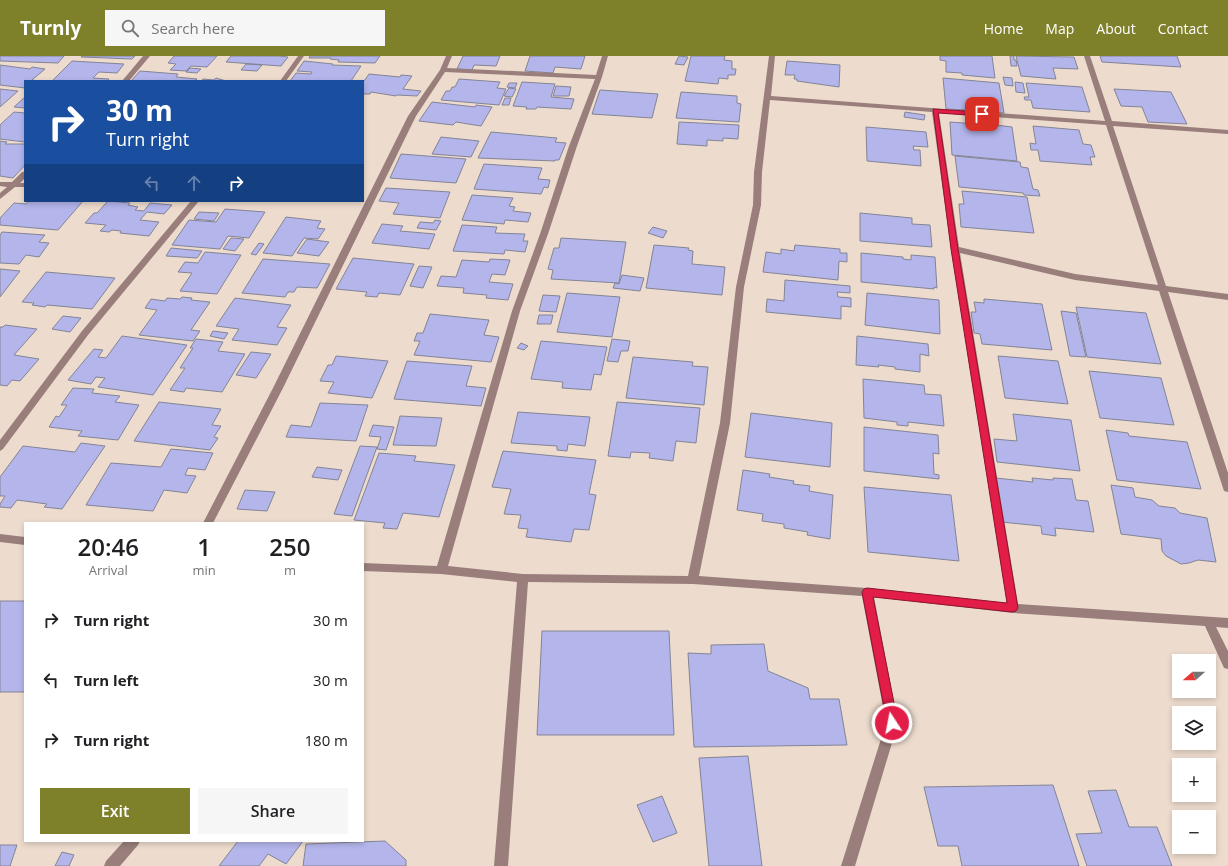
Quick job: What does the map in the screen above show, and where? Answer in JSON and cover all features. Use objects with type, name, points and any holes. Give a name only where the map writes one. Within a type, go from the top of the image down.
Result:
[{"type":"street","points":[[126,80],[147,56]]},
{"type":"street","points":[[284,80],[301,56]]},
{"type":"street","points":[[209,522],[278,388],[412,116],[444,70],[449,56]]},
{"type":"street","points":[[441,570],[516,311],[544,234],[573,146],[599,77],[605,56]]},
{"type":"street","points":[[694,580],[725,423],[740,287],[758,205],[758,172],[772,56]]},
{"type":"street","points":[[1087,56],[1228,488]]},
{"type":"street","points":[[444,70],[599,77]]},
{"type":"street","points":[[767,98],[1228,132]]},
{"type":"street","points":[[935,110],[955,249],[1012,608]]},
{"type":"street","points":[[0,197],[24,175]]},
{"type":"street","points":[[0,184],[24,185]]},
{"type":"street","points":[[0,447],[86,333],[194,202]]},
{"type":"street","points":[[955,249],[1075,277],[1228,297]]},
{"type":"street","points":[[0,538],[24,541]]},
{"type":"street","points":[[364,567],[441,570],[523,578],[694,580],[867,592],[1012,608],[1228,622]]},
{"type":"street","points":[[502,866],[523,578]]},
{"type":"street","points":[[848,866],[892,723],[867,592]]},
{"type":"street","points":[[1208,621],[1228,664]]},
{"type":"street","points":[[111,866],[132,842]]},
{"type":"building","points":[[0,56],[64,56],[58,63],[0,61]]},
{"type":"building","points":[[135,56],[132,59],[81,57]]},
{"type":"building","points":[[174,56],[217,56],[207,67],[191,66],[186,71],[170,70],[176,64],[168,63]]},
{"type":"building","points":[[231,56],[288,57],[281,66],[226,62]]},
{"type":"building","points":[[310,56],[380,56],[375,63],[338,62],[339,60],[330,59],[331,58],[309,58]]},
{"type":"building","points":[[463,56],[500,56],[496,66],[474,65],[472,70],[457,69]]},
{"type":"building","points":[[530,56],[585,56],[581,69],[555,67],[553,73],[525,71]]},
{"type":"building","points":[[679,56],[688,57],[684,65],[675,64]]},
{"type":"building","points":[[691,56],[725,56],[724,60],[732,61],[732,69],[736,69],[735,75],[728,75],[728,79],[719,78],[718,84],[685,81]]},
{"type":"building","points":[[940,56],[992,56],[995,78],[946,72],[946,61],[940,60]]},
{"type":"building","points":[[1010,56],[1014,56],[1017,66],[1011,66]]},
{"type":"building","points":[[1016,56],[1074,57],[1078,69],[1053,68],[1056,79],[1021,76]]},
{"type":"building","points":[[1100,56],[1177,56],[1181,67],[1102,62]]},
{"type":"building","points":[[72,61],[124,64],[117,73],[99,72],[93,78],[109,79],[108,80],[53,80]]},
{"type":"building","points":[[304,61],[333,64],[332,65],[361,66],[352,80],[291,80],[296,73],[311,74],[312,72],[297,71]]},
{"type":"building","points":[[787,61],[840,65],[839,87],[797,81],[797,79],[794,79],[795,75],[785,75]]},
{"type":"building","points":[[246,64],[262,65],[257,71],[241,70]]},
{"type":"building","points":[[0,65],[30,69],[32,67],[45,69],[32,80],[24,80],[24,88],[0,85]]},
{"type":"building","points":[[190,68],[201,69],[197,73],[186,72]]},
{"type":"building","points":[[140,71],[178,74],[176,77],[197,79],[196,80],[132,80]]},
{"type":"building","points":[[369,74],[400,77],[401,75],[412,76],[403,89],[421,91],[417,96],[396,96],[371,92],[370,94],[364,94],[364,81]]},
{"type":"building","points":[[1003,77],[1012,78],[1013,86],[1005,85]]},
{"type":"building","points":[[943,78],[999,83],[1004,113],[977,111],[977,107],[967,107],[968,110],[946,109]]},
{"type":"building","points":[[459,79],[500,82],[497,88],[506,89],[499,105],[441,100],[446,91],[450,91],[452,87],[455,87]]},
{"type":"building","points":[[522,82],[555,84],[551,97],[574,99],[571,109],[537,107],[536,109],[526,109],[527,107],[513,106]]},
{"type":"building","points":[[1015,82],[1023,83],[1025,93],[1016,92]]},
{"type":"building","points":[[509,83],[517,83],[515,88],[507,87]]},
{"type":"building","points":[[1026,83],[1082,87],[1090,112],[1033,108],[1031,100],[1025,100],[1024,97],[1029,97]]},
{"type":"building","points":[[556,86],[571,87],[569,96],[553,96]]},
{"type":"building","points":[[509,88],[516,89],[512,97],[504,96]]},
{"type":"building","points":[[0,89],[18,91],[0,107]]},
{"type":"building","points":[[1114,89],[1171,92],[1187,124],[1148,122],[1142,107],[1121,106]]},
{"type":"building","points":[[600,90],[658,94],[652,118],[592,114]]},
{"type":"building","points":[[681,92],[737,96],[737,103],[741,104],[739,122],[676,118]]},
{"type":"building","points":[[24,98],[24,108],[14,107]]},
{"type":"building","points":[[505,98],[511,98],[509,105],[502,105]]},
{"type":"building","points":[[432,102],[475,107],[476,105],[492,107],[481,126],[456,122],[453,125],[419,121]]},
{"type":"building","points":[[14,112],[24,113],[24,142],[0,139],[0,125]]},
{"type":"building","points":[[905,112],[925,115],[924,120],[904,117]]},
{"type":"building","points":[[679,122],[739,125],[738,139],[723,138],[723,141],[707,140],[707,146],[677,144]]},
{"type":"building","points":[[950,122],[977,124],[977,127],[996,129],[996,125],[1012,127],[1017,161],[952,155]]},
{"type":"building","points":[[1033,126],[1079,130],[1083,144],[1091,145],[1095,157],[1090,157],[1092,165],[1040,161],[1038,150],[1031,150],[1030,143],[1036,144]]},
{"type":"building","points":[[866,127],[926,132],[928,147],[913,146],[914,150],[920,150],[921,166],[867,161]]},
{"type":"building","points":[[491,132],[557,138],[555,142],[566,143],[559,160],[555,161],[478,158]]},
{"type":"building","points":[[441,137],[479,141],[471,157],[432,154]]},
{"type":"building","points":[[0,141],[7,142],[5,144],[24,144],[24,166],[13,178],[0,176]]},
{"type":"building","points":[[401,154],[466,159],[456,183],[390,178]]},
{"type":"building","points":[[955,156],[1020,162],[1021,167],[1028,168],[1033,189],[1038,190],[1040,196],[959,187]]},
{"type":"building","points":[[484,164],[542,168],[538,179],[550,180],[548,188],[544,187],[541,194],[474,189]]},
{"type":"building","points":[[386,188],[450,192],[440,218],[393,214],[399,203],[379,201]]},
{"type":"building","points":[[962,191],[1027,197],[1034,233],[961,227],[959,204],[964,204]]},
{"type":"building","points":[[472,195],[513,198],[509,206],[515,207],[513,211],[531,213],[528,222],[505,220],[504,224],[462,220]]},
{"type":"building","points":[[28,202],[82,202],[58,230],[0,225],[0,218],[14,203],[26,204]]},
{"type":"building","points":[[107,202],[130,203],[128,205],[138,207],[135,210],[144,211],[150,203],[172,205],[164,214],[147,212],[140,220],[159,222],[149,236],[120,233],[121,231],[112,230],[109,232],[100,231],[106,225],[85,223],[94,213],[97,213]]},
{"type":"building","points":[[225,209],[265,212],[249,238],[228,236],[220,249],[172,245],[189,220],[216,222]]},
{"type":"building","points":[[199,212],[219,213],[214,221],[194,219]]},
{"type":"building","points":[[860,213],[912,218],[912,224],[930,225],[932,247],[860,241]]},
{"type":"building","points":[[286,217],[321,221],[317,228],[325,229],[318,239],[304,238],[292,256],[263,253]]},
{"type":"building","points":[[435,220],[441,221],[436,230],[417,228],[420,222],[433,223]]},
{"type":"building","points":[[382,224],[403,226],[400,231],[435,234],[429,249],[372,243]]},
{"type":"building","points":[[462,225],[497,227],[495,233],[525,234],[523,241],[528,241],[525,252],[505,250],[504,254],[453,251]]},
{"type":"building","points":[[653,227],[667,231],[663,238],[648,233]]},
{"type":"building","points":[[2,232],[45,235],[39,242],[49,243],[39,257],[26,255],[19,264],[0,263],[0,235]]},
{"type":"building","points":[[231,238],[244,239],[235,251],[223,249]]},
{"type":"building","points":[[561,238],[626,242],[619,283],[551,279],[553,270],[548,269],[554,248],[559,248]]},
{"type":"building","points":[[307,239],[329,242],[319,256],[297,253]]},
{"type":"building","points":[[259,243],[264,244],[256,255],[251,254]]},
{"type":"building","points":[[654,245],[689,248],[688,250],[693,251],[692,264],[725,267],[722,295],[646,288]]},
{"type":"building","points":[[795,245],[840,249],[840,253],[847,253],[847,262],[839,261],[838,280],[763,272],[766,252],[781,254],[781,249],[794,251]]},
{"type":"building","points":[[171,248],[202,251],[197,258],[166,256]]},
{"type":"building","points":[[205,252],[241,255],[217,294],[180,291],[192,273],[178,272],[185,262],[198,263]]},
{"type":"building","points":[[861,253],[903,257],[903,259],[911,260],[911,255],[935,257],[937,288],[934,287],[934,289],[861,282]]},
{"type":"building","points":[[353,258],[414,264],[400,295],[379,293],[377,297],[365,296],[367,292],[336,289]]},
{"type":"building","points":[[263,259],[330,264],[317,288],[297,287],[294,292],[288,292],[285,297],[242,293]]},
{"type":"building","points":[[490,259],[510,260],[505,275],[492,274],[489,282],[513,284],[508,300],[486,298],[487,295],[463,293],[464,288],[437,286],[441,276],[456,277],[462,260],[489,262]]},
{"type":"building","points":[[419,266],[432,267],[423,288],[410,286]]},
{"type":"building","points":[[0,269],[20,271],[0,297]]},
{"type":"building","points":[[46,272],[115,278],[92,309],[47,305],[45,307],[32,305],[34,303],[22,302]]},
{"type":"building","points":[[622,275],[644,278],[640,291],[613,288],[615,283],[619,284]]},
{"type":"building","points":[[785,280],[850,286],[850,293],[837,292],[838,297],[851,298],[851,307],[841,306],[841,319],[766,312],[767,299],[784,301]]},
{"type":"building","points":[[567,293],[620,297],[612,337],[557,332]]},
{"type":"building","points":[[867,293],[939,300],[940,334],[865,325]]},
{"type":"building","points":[[543,295],[560,296],[556,312],[539,311]]},
{"type":"building","points":[[182,297],[192,298],[191,300],[210,302],[191,330],[200,331],[193,341],[139,335],[157,310],[145,308],[151,299],[165,301],[167,298],[180,299]]},
{"type":"building","points":[[235,298],[291,305],[277,327],[287,328],[277,345],[232,340],[239,329],[216,326]]},
{"type":"building","points":[[984,299],[1042,304],[1052,350],[982,344],[980,334],[974,333],[971,312],[976,312],[974,302],[984,303]]},
{"type":"building","points":[[1076,307],[1146,313],[1161,364],[1087,357]]},
{"type":"building","points":[[1061,311],[1076,313],[1086,357],[1070,356]]},
{"type":"building","points":[[430,314],[489,320],[484,335],[499,337],[491,362],[414,355],[420,341],[414,341],[417,333],[423,333]]},
{"type":"building","points":[[539,315],[553,315],[551,324],[537,324]]},
{"type":"building","points":[[63,316],[81,318],[70,332],[52,329]]},
{"type":"building","points":[[5,325],[37,329],[14,355],[39,359],[20,381],[12,380],[7,386],[0,385],[0,327]]},
{"type":"building","points":[[213,331],[228,333],[224,339],[210,336]]},
{"type":"building","points":[[122,336],[187,345],[153,395],[98,387],[105,378],[96,377],[91,384],[68,380],[94,349],[103,350],[98,357],[106,358]]},
{"type":"building","points":[[857,336],[928,344],[929,356],[920,354],[920,372],[878,365],[879,367],[856,365]]},
{"type":"building","points":[[196,339],[223,342],[218,351],[245,354],[222,392],[186,388],[184,392],[170,390],[185,368],[180,368],[193,348],[190,348]]},
{"type":"building","points":[[612,339],[630,341],[628,351],[621,351],[618,362],[607,361]]},
{"type":"building","points":[[541,341],[607,347],[601,375],[594,374],[591,390],[562,388],[563,382],[531,379]]},
{"type":"building","points":[[521,343],[528,346],[524,350],[517,348]]},
{"type":"building","points":[[251,352],[271,354],[256,378],[236,375]]},
{"type":"building","points":[[336,356],[388,361],[372,398],[328,393],[334,382],[320,381],[328,365],[332,365]]},
{"type":"building","points":[[998,356],[1058,361],[1068,404],[1005,398]]},
{"type":"building","points":[[633,357],[693,362],[692,366],[708,367],[704,405],[626,398]]},
{"type":"building","points":[[407,361],[472,366],[466,386],[486,388],[481,406],[394,399]]},
{"type":"building","points":[[1089,371],[1161,378],[1174,425],[1100,418]]},
{"type":"building","points":[[863,379],[924,385],[925,394],[941,395],[944,426],[908,422],[908,426],[897,425],[897,422],[864,418]]},
{"type":"building","points":[[73,388],[94,389],[92,393],[120,396],[115,402],[139,405],[118,440],[78,436],[82,431],[49,427],[56,416],[59,417],[67,405],[61,405]]},
{"type":"building","points":[[159,402],[221,409],[212,425],[221,426],[214,437],[218,438],[210,450],[134,441]]},
{"type":"building","points":[[617,402],[700,408],[696,443],[676,441],[673,461],[649,458],[650,453],[631,452],[630,458],[608,456]]},
{"type":"building","points":[[320,403],[368,405],[356,441],[286,437],[291,425],[311,427]]},
{"type":"building","points":[[518,412],[590,417],[585,446],[568,444],[567,451],[557,450],[557,446],[511,443]]},
{"type":"building","points":[[751,413],[832,423],[830,467],[745,457]]},
{"type":"building","points":[[1013,414],[1071,420],[1080,471],[997,462],[994,439],[1017,441]]},
{"type":"building","points":[[400,416],[442,418],[436,446],[393,445]]},
{"type":"building","points":[[373,425],[394,427],[386,450],[377,449],[381,437],[369,436]]},
{"type":"building","points":[[864,427],[938,435],[939,454],[933,453],[934,474],[939,475],[939,479],[864,471]]},
{"type":"building","points":[[1106,430],[1128,433],[1129,436],[1187,442],[1201,489],[1117,480]]},
{"type":"building","points":[[81,443],[105,446],[62,509],[44,507],[47,504],[17,500],[11,508],[0,507],[0,504],[5,496],[0,496],[0,477],[23,446],[75,452]]},
{"type":"building","points":[[360,446],[377,447],[352,516],[334,514]]},
{"type":"building","points":[[171,449],[213,453],[205,470],[188,468],[185,475],[196,476],[187,493],[164,490],[153,511],[86,505],[111,463],[161,467]]},
{"type":"building","points":[[503,451],[596,460],[589,494],[596,495],[589,530],[574,529],[571,542],[526,537],[528,529],[518,528],[521,515],[504,514],[511,489],[492,487]]},
{"type":"building","points":[[379,453],[416,456],[414,461],[455,465],[439,517],[403,513],[397,529],[383,528],[385,523],[354,520]]},
{"type":"building","points":[[317,467],[342,470],[338,480],[312,477]]},
{"type":"building","points":[[743,470],[770,474],[769,477],[794,481],[793,484],[810,486],[809,491],[833,495],[830,539],[807,535],[808,532],[784,528],[784,524],[762,521],[763,514],[737,510]]},
{"type":"building","points":[[996,478],[1033,482],[1032,478],[1053,480],[1053,478],[1072,479],[1076,500],[1088,501],[1094,532],[1055,528],[1056,536],[1042,534],[1041,526],[1001,522]]},
{"type":"building","points":[[1111,485],[1133,488],[1135,497],[1152,500],[1159,506],[1175,508],[1180,513],[1207,518],[1216,562],[1198,560],[1181,564],[1166,556],[1162,551],[1161,539],[1121,534]]},
{"type":"building","points":[[864,487],[951,495],[959,561],[868,552]]},
{"type":"building","points":[[245,490],[275,492],[267,511],[237,509]]},
{"type":"building","points":[[0,601],[24,601],[24,692],[0,692]]},
{"type":"building","points":[[542,631],[669,631],[674,735],[537,735]]},
{"type":"building","points":[[764,644],[768,671],[808,688],[810,699],[839,699],[847,745],[694,747],[688,653],[711,654],[711,645]]},
{"type":"building","points":[[748,756],[762,866],[709,866],[699,758]]},
{"type":"building","points":[[1053,785],[1079,866],[962,866],[958,846],[938,846],[924,787]]},
{"type":"building","points":[[1116,790],[1129,827],[1157,827],[1172,866],[1087,866],[1076,834],[1102,833],[1088,791]]},
{"type":"building","points":[[662,796],[677,833],[653,842],[637,805]]},
{"type":"building","points":[[385,841],[406,860],[406,866],[303,866],[306,844]]},
{"type":"building","points":[[237,842],[302,842],[286,864],[268,854],[259,866],[219,866]]},
{"type":"building","points":[[0,845],[17,845],[10,866],[0,866]]},
{"type":"building","points":[[62,852],[74,855],[69,866],[55,866]]},
{"type":"route","points":[[892,723],[867,592],[1012,608],[978,385],[955,249],[935,110],[982,114]]}]
